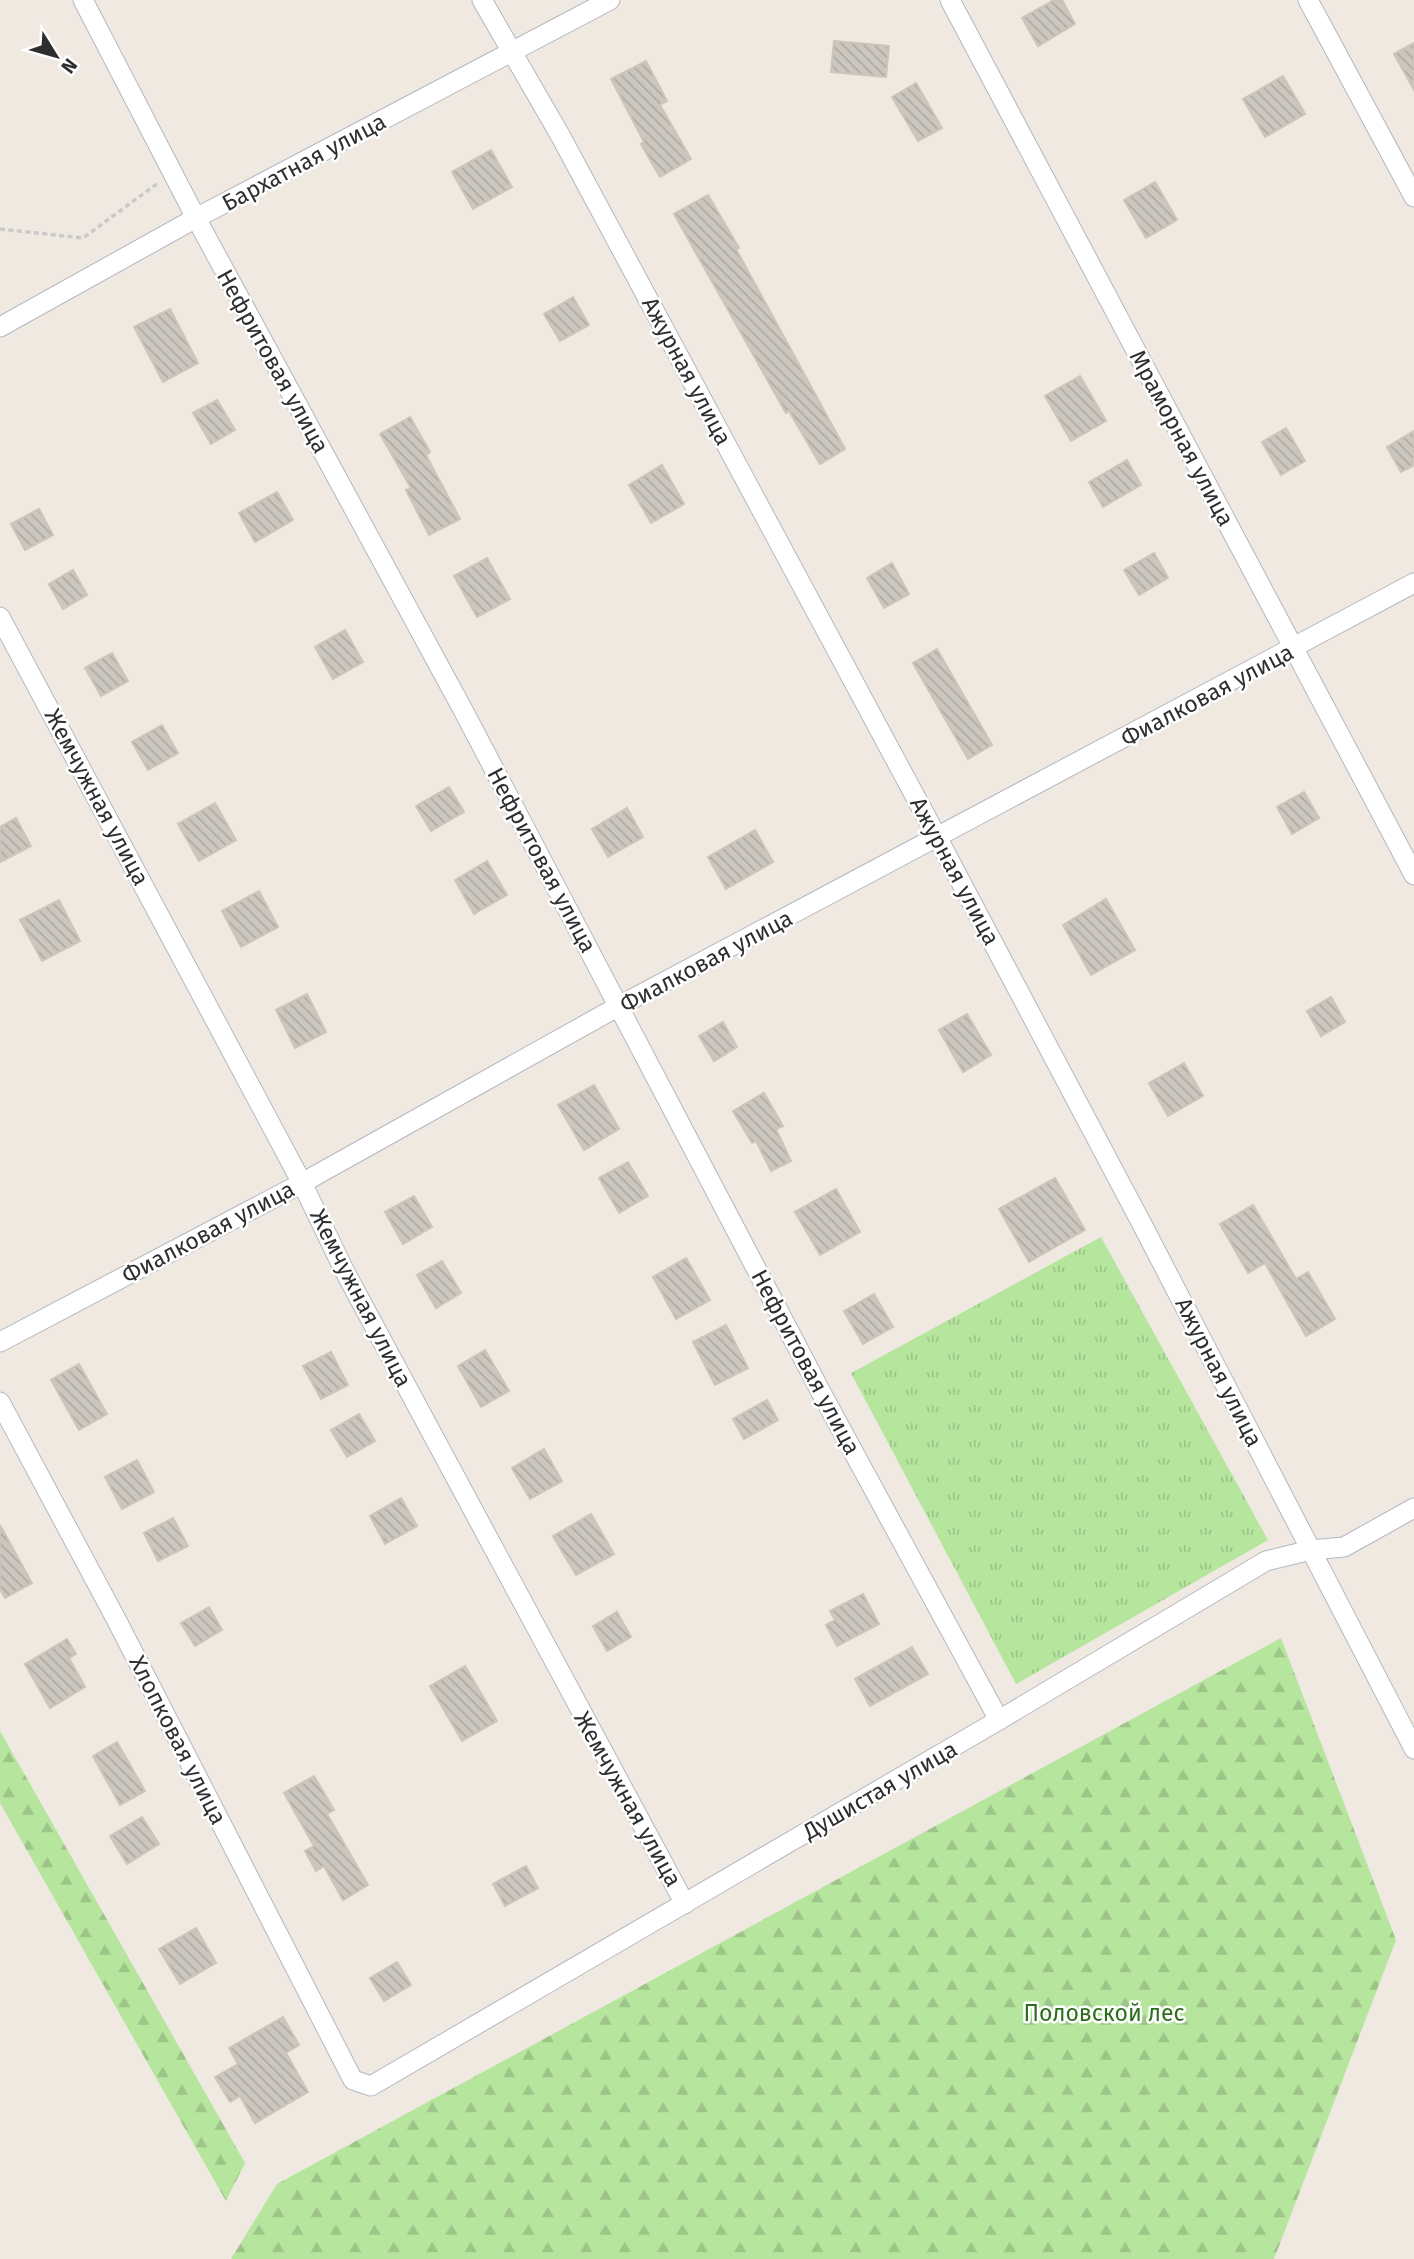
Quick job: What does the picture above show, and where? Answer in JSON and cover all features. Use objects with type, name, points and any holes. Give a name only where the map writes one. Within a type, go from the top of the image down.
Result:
[{"type":"street","name":"Нефритовая улица","points":[[83,0],[196,218],[463,710],[817,1384],[999,1720]]},
{"type":"street","name":"Ажурная улица","points":[[482,0],[560,135],[937,837],[1144,1228],[1414,1749]]},
{"type":"street","name":"Бархатная улица","points":[[0,327],[196,218],[610,0]]},
{"type":"street","name":"Мраморная улица","points":[[950,0],[1414,875]]},
{"type":"street","points":[[1308,0],[1414,197]]},
{"type":"street","name":"Фиалковая улица","points":[[0,1342],[302,1183],[620,1006],[1414,583]]},
{"type":"street","name":"Жемчужная улица","points":[[0,617],[302,1183],[344,1270],[685,1904]]},
{"type":"street","name":"Хлопковая улица","points":[[0,1402],[116,1619],[353,2080]]},
{"type":"street","name":"Душистая улица","points":[[353,2080],[371,2086],[1266,1561],[1311,1550],[1344,1547],[1414,1508]]},
{"type":"path","points":[[0,229],[83,238],[173,173]]},
{"type":"green space","points":[[1101,1237],[1268,1540],[1016,1684],[851,1373]]},
{"type":"green space","name":"Половской лес","points":[[1281,1638],[1396,1940],[1274,2259],[231,2259],[277,2184]]},
{"type":"green space","points":[[0,1731],[245,2163],[226,2201],[0,1803]]},
{"type":"building","points":[[1054,0],[1062,0],[1075,24],[1038,46],[1022,18]]},
{"type":"building","points":[[834,41],[889,46],[886,77],[831,72]]},
{"type":"building","points":[[1414,43],[1414,90],[1394,54]]},
{"type":"building","points":[[646,61],[667,101],[660,105],[691,159],[660,177],[641,144],[644,142],[611,79]]},
{"type":"building","points":[[1283,76],[1305,114],[1265,137],[1243,99]]},
{"type":"building","points":[[916,83],[942,128],[918,141],[892,97]]},
{"type":"building","points":[[491,150],[512,187],[473,209],[452,172]]},
{"type":"building","points":[[1155,182],[1177,220],[1146,238],[1124,200]]},
{"type":"building","points":[[708,195],[739,248],[736,249],[845,449],[820,464],[789,411],[786,413],[674,214]]},
{"type":"building","points":[[573,297],[589,325],[560,341],[544,314]]},
{"type":"building","points":[[170,309],[198,363],[163,382],[134,327]]},
{"type":"building","points":[[1080,376],[1106,421],[1071,441],[1045,396]]},
{"type":"building","points":[[217,400],[235,430],[211,444],[193,413]]},
{"type":"building","points":[[410,417],[430,452],[426,455],[460,519],[429,535],[406,490],[411,488],[380,434]]},
{"type":"building","points":[[1286,428],[1305,461],[1281,475],[1262,442]]},
{"type":"building","points":[[1414,431],[1414,465],[1401,472],[1387,447]]},
{"type":"building","points":[[1127,460],[1141,485],[1103,507],[1089,482]]},
{"type":"building","points":[[662,465],[684,504],[651,523],[629,485]]},
{"type":"building","points":[[277,492],[293,520],[255,542],[239,513]]},
{"type":"building","points":[[39,509],[53,535],[25,550],[11,524]]},
{"type":"building","points":[[1154,553],[1168,578],[1139,595],[1124,570]]},
{"type":"building","points":[[487,558],[510,599],[477,617],[454,576]]},
{"type":"building","points":[[892,563],[909,594],[884,608],[867,578]]},
{"type":"building","points":[[73,570],[87,595],[63,609],[49,584]]},
{"type":"building","points":[[345,630],[363,662],[333,679],[315,647]]},
{"type":"building","points":[[937,649],[992,745],[968,759],[913,663]]},
{"type":"building","points":[[112,653],[128,681],[101,696],[85,668]]},
{"type":"building","points":[[162,725],[178,753],[148,770],[132,742]]},
{"type":"building","points":[[449,787],[464,812],[431,831],[416,806]]},
{"type":"building","points":[[1304,792],[1319,818],[1292,834],[1277,807]]},
{"type":"building","points":[[215,803],[236,840],[199,861],[178,824]]},
{"type":"building","points":[[627,808],[643,837],[608,857],[592,829]]},
{"type":"building","points":[[16,818],[31,846],[0,862],[0,827]]},
{"type":"building","points":[[755,830],[773,862],[726,889],[708,857]]},
{"type":"building","points":[[487,861],[507,895],[474,914],[455,880]]},
{"type":"building","points":[[259,891],[278,927],[241,947],[222,911]]},
{"type":"building","points":[[1106,899],[1135,950],[1091,975],[1063,925]]},
{"type":"building","points":[[59,900],[80,941],[42,961],[20,920]]},
{"type":"building","points":[[307,994],[326,1032],[295,1048],[276,1010]]},
{"type":"building","points":[[1331,997],[1345,1022],[1321,1036],[1307,1011]]},
{"type":"building","points":[[967,1014],[991,1055],[963,1072],[939,1030]]},
{"type":"building","points":[[723,1022],[737,1047],[714,1061],[699,1036]]},
{"type":"building","points":[[1184,1063],[1203,1096],[1168,1116],[1149,1083]]},
{"type":"building","points":[[594,1085],[619,1129],[584,1150],[558,1105]]},
{"type":"building","points":[[764,1093],[783,1126],[776,1129],[791,1161],[771,1171],[756,1141],[752,1143],[733,1111]]},
{"type":"building","points":[[628,1162],[648,1196],[619,1213],[599,1178]]},
{"type":"building","points":[[1055,1178],[1085,1230],[1029,1262],[999,1209]]},
{"type":"building","points":[[836,1189],[860,1232],[820,1255],[795,1212]]},
{"type":"building","points":[[414,1196],[432,1227],[403,1244],[385,1212]]},
{"type":"building","points":[[1253,1205],[1296,1279],[1308,1272],[1335,1319],[1306,1336],[1265,1263],[1248,1273],[1220,1224]]},
{"type":"building","points":[[686,1258],[710,1300],[676,1319],[653,1277]]},
{"type":"building","points":[[442,1261],[461,1293],[436,1308],[417,1275]]},
{"type":"building","points":[[874,1294],[893,1327],[863,1344],[844,1311]]},
{"type":"building","points":[[726,1325],[748,1368],[715,1385],[693,1342]]},
{"type":"building","points":[[485,1350],[509,1391],[481,1407],[458,1366]]},
{"type":"building","points":[[331,1352],[348,1385],[321,1399],[303,1366]]},
{"type":"building","points":[[79,1364],[107,1414],[79,1430],[51,1380]]},
{"type":"building","points":[[767,1400],[778,1420],[744,1439],[733,1419]]},
{"type":"building","points":[[359,1414],[375,1441],[347,1457],[331,1430]]},
{"type":"building","points":[[544,1449],[562,1481],[530,1499],[512,1468]]},
{"type":"building","points":[[137,1460],[154,1492],[122,1509],[105,1477]]},
{"type":"building","points":[[401,1498],[417,1526],[385,1544],[370,1516]]},
{"type":"building","points":[[591,1514],[614,1554],[576,1575],[553,1536]]},
{"type":"building","points":[[173,1518],[188,1546],[158,1561],[144,1533]]},
{"type":"building","points":[[0,1525],[32,1583],[5,1598],[0,1589]]},
{"type":"building","points":[[863,1594],[879,1624],[837,1646],[826,1625],[835,1620],[830,1611]]},
{"type":"building","points":[[209,1607],[222,1630],[195,1646],[181,1623]]},
{"type":"building","points":[[617,1612],[631,1637],[607,1651],[593,1626]]},
{"type":"building","points":[[67,1639],[76,1654],[69,1658],[85,1687],[50,1708],[25,1664]]},
{"type":"building","points":[[912,1647],[928,1674],[870,1706],[855,1679]]},
{"type":"building","points":[[465,1666],[497,1721],[462,1741],[430,1686]]},
{"type":"building","points":[[117,1742],[145,1791],[120,1805],[93,1756]]},
{"type":"building","points":[[314,1776],[334,1810],[327,1814],[368,1885],[343,1900],[324,1866],[316,1871],[305,1851],[314,1846],[284,1793]]},
{"type":"building","points":[[142,1817],[159,1844],[127,1864],[110,1836]]},
{"type":"building","points":[[526,1866],[538,1888],[505,1906],[493,1884]]},
{"type":"building","points":[[196,1928],[216,1963],[180,1984],[159,1949]]},
{"type":"building","points":[[397,1962],[411,1985],[384,2001],[370,1978]]},
{"type":"building","points":[[283,2017],[299,2045],[286,2053],[308,2092],[255,2123],[240,2096],[230,2102],[215,2077],[238,2064],[229,2048]]}]
